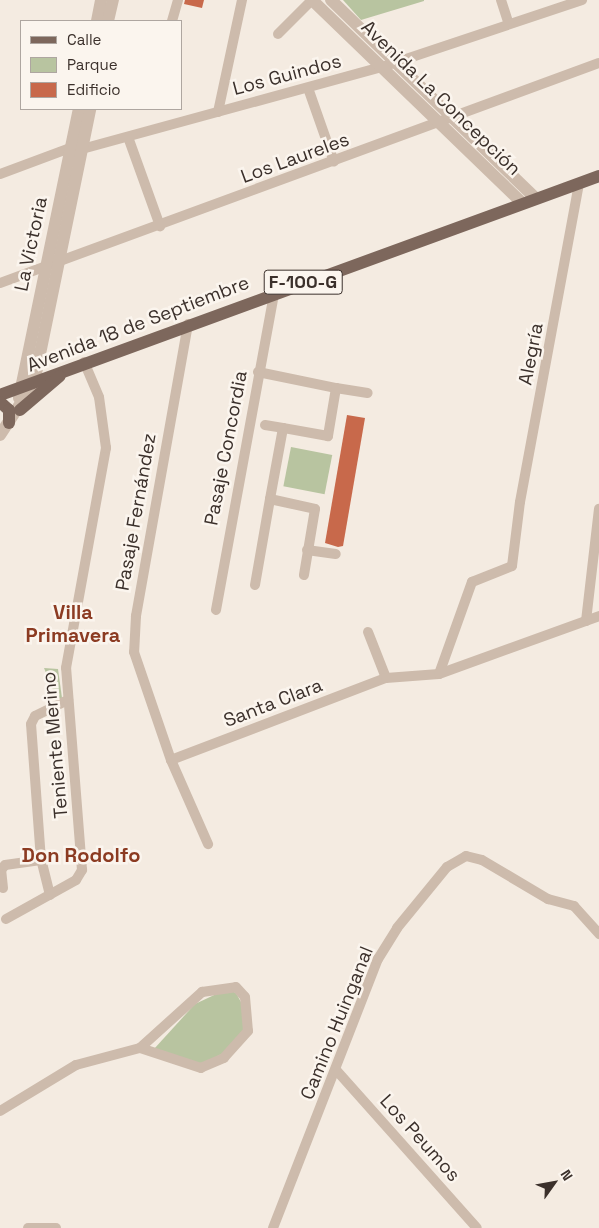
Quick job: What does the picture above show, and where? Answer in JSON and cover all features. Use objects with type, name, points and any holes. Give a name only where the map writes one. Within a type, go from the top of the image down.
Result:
[{"type":"main road","name":"Avenida 18 de Septiembre","points":[[0,395],[84,362],[599,176]]},
{"type":"main road","points":[[20,410],[68,369]]},
{"type":"main road","points":[[0,402],[9,410],[9,423]]},
{"type":"street","points":[[97,20],[102,0]]},
{"type":"street","points":[[108,20],[113,0]]},
{"type":"street","points":[[172,20],[178,0]]},
{"type":"street","points":[[218,112],[242,0]]},
{"type":"street","points":[[278,34],[312,0]]},
{"type":"street","name":"Avenida La Concepción","points":[[312,0],[522,203]]},
{"type":"street","name":"Avenida La Concepción","points":[[331,0],[535,198]]},
{"type":"street","points":[[501,0],[508,21]]},
{"type":"street","name":"Los Guindos","points":[[0,174],[76,149],[128,137],[382,67],[508,21],[582,0]]},
{"type":"street","name":"Los Laureles","points":[[0,283],[59,260],[160,226],[439,124],[450,116],[599,63]]},
{"type":"street","points":[[308,88],[334,162]]},
{"type":"street","name":"La Victoria","points":[[0,434],[20,410],[34,383],[59,260],[76,149],[79,110]]},
{"type":"street","name":"La Victoria","points":[[20,410],[20,388],[46,266],[76,149],[90,110]]},
{"type":"street","points":[[128,137],[160,226]]},
{"type":"street","name":"Alegría","points":[[438,674],[472,582],[512,566],[579,183]]},
{"type":"street","name":"Pasaje Concordia","points":[[216,610],[258,372],[274,293]]},
{"type":"street","name":"Pasaje Fernández","points":[[188,324],[133,638],[137,664],[171,760],[208,844]]},
{"type":"street","name":"Teniente Merino","points":[[50,895],[80,876],[82,864],[68,700],[67,642],[106,448],[105,421],[84,362]]},
{"type":"street","points":[[258,372],[368,393]]},
{"type":"street","points":[[265,425],[328,436],[336,388]]},
{"type":"street","points":[[254,585],[283,428]]},
{"type":"street","points":[[270,499],[315,509],[304,575]]},
{"type":"street","points":[[586,621],[599,509]]},
{"type":"street","points":[[308,550],[336,554]]},
{"type":"street","name":"Santa Clara","points":[[171,760],[386,678],[438,674],[599,616]]},
{"type":"street","points":[[368,632],[386,678]]},
{"type":"street","points":[[6,919],[50,895],[41,860],[31,724],[35,716],[68,700]]},
{"type":"street","name":"Camino Huinganal","points":[[273,1228],[337,1070],[378,959],[397,928],[447,868],[459,859],[474,857],[548,899],[574,906],[599,934]]},
{"type":"street","points":[[3,888],[1,870],[5,865],[41,860]]},
{"type":"street","points":[[0,1112],[76,1065],[140,1048],[202,992],[236,987],[245,997],[248,1031],[224,1058],[201,1068],[140,1048]]},
{"type":"street","name":"Los Peumos","points":[[337,1070],[477,1228]]},
{"type":"street","points":[[28,1228],[56,1228]]},
{"type":"green space","points":[[343,0],[424,0],[424,1],[361,20]]},
{"type":"green space","points":[[291,447],[332,455],[325,494],[283,486]]},
{"type":"green space","points":[[44,668],[58,669],[62,698],[57,700]]},
{"type":"green space","points":[[227,989],[236,993],[246,1011],[246,1028],[238,1045],[201,1065],[154,1049],[195,1004]]},
{"type":"building","points":[[185,0],[204,0],[202,8],[184,4]]},
{"type":"building","points":[[347,415],[365,418],[343,546],[338,547],[325,543]]},
{"type":"district","name":"Villa Primavera","points":[[73,624]]},
{"type":"district","name":"Don Rodolfo","points":[[81,855]]}]
